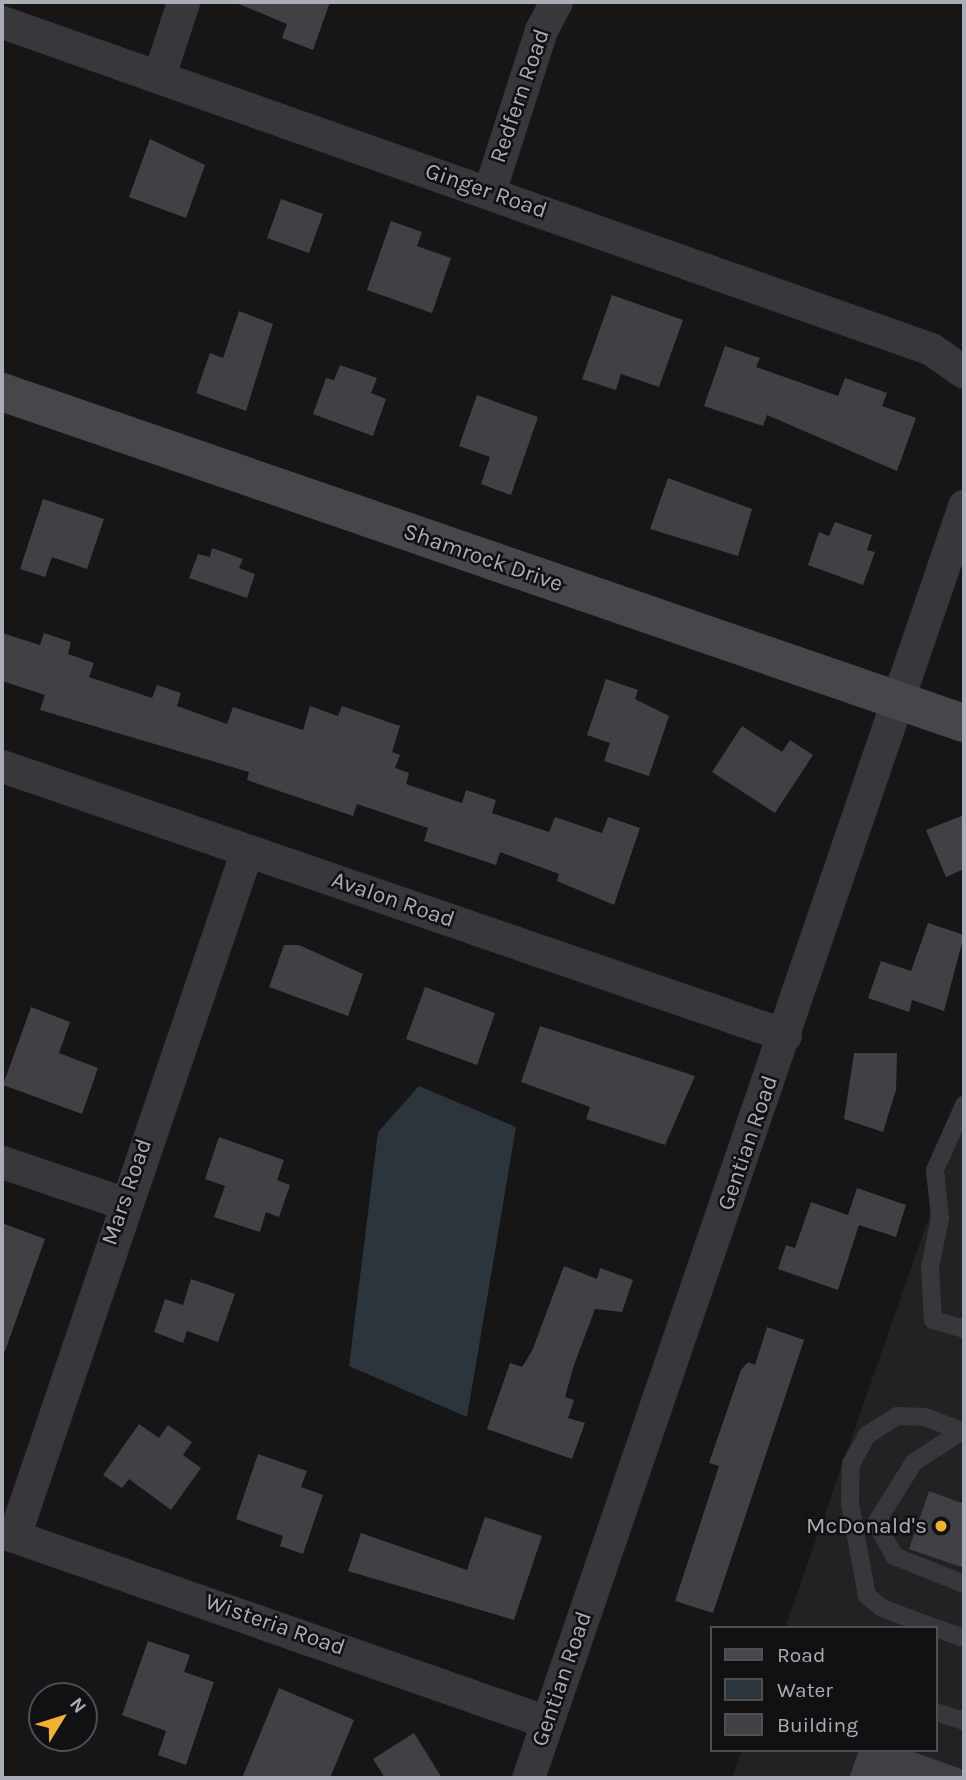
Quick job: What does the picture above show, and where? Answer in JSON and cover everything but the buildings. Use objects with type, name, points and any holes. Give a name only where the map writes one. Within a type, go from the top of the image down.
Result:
[{"type":"street","points":[[159,76],[183,2]]},
{"type":"street","name":"Redfern Road","points":[[489,192],[541,30],[556,2]]},
{"type":"street","name":"Ginger Road","points":[[2,22],[931,349],[964,372]]},
{"type":"street","name":"Shamrock Drive","points":[[2,392],[964,723]]},
{"type":"street","name":"Gentian Road","points":[[528,1778],[902,702],[964,506]]},
{"type":"street","name":"Avalon Road","points":[[2,766],[785,1035]]},
{"type":"street","name":"Mars Road","points":[[8,1534],[247,850]]},
{"type":"street","points":[[2,1162],[123,1203]]},
{"type":"street","name":"Wisteria Road","points":[[8,1534],[547,1722]]},
{"type":"lane","points":[[964,1105],[935,1170],[940,1218],[930,1267],[933,1320],[964,1329]]},
{"type":"lane","points":[[932,1626],[866,1596],[850,1503],[851,1464],[867,1435],[897,1416],[925,1417],[963,1431]]},
{"type":"lane","points":[[963,1431],[914,1462],[876,1523],[894,1556],[964,1584]]},
{"type":"lane","points":[[938,1629],[964,1638]]},
{"type":"lane","points":[[938,1713],[964,1721]]},
{"type":"shaded area","points":[[964,1117],[964,1778],[732,1778],[741,1752],[938,1752],[938,1626],[786,1626]]},
{"type":"water","points":[[419,1086],[516,1127],[467,1417],[349,1366],[378,1132]]},
{"type":"place","name":"McDonald's","points":[[941,1526]]}]
